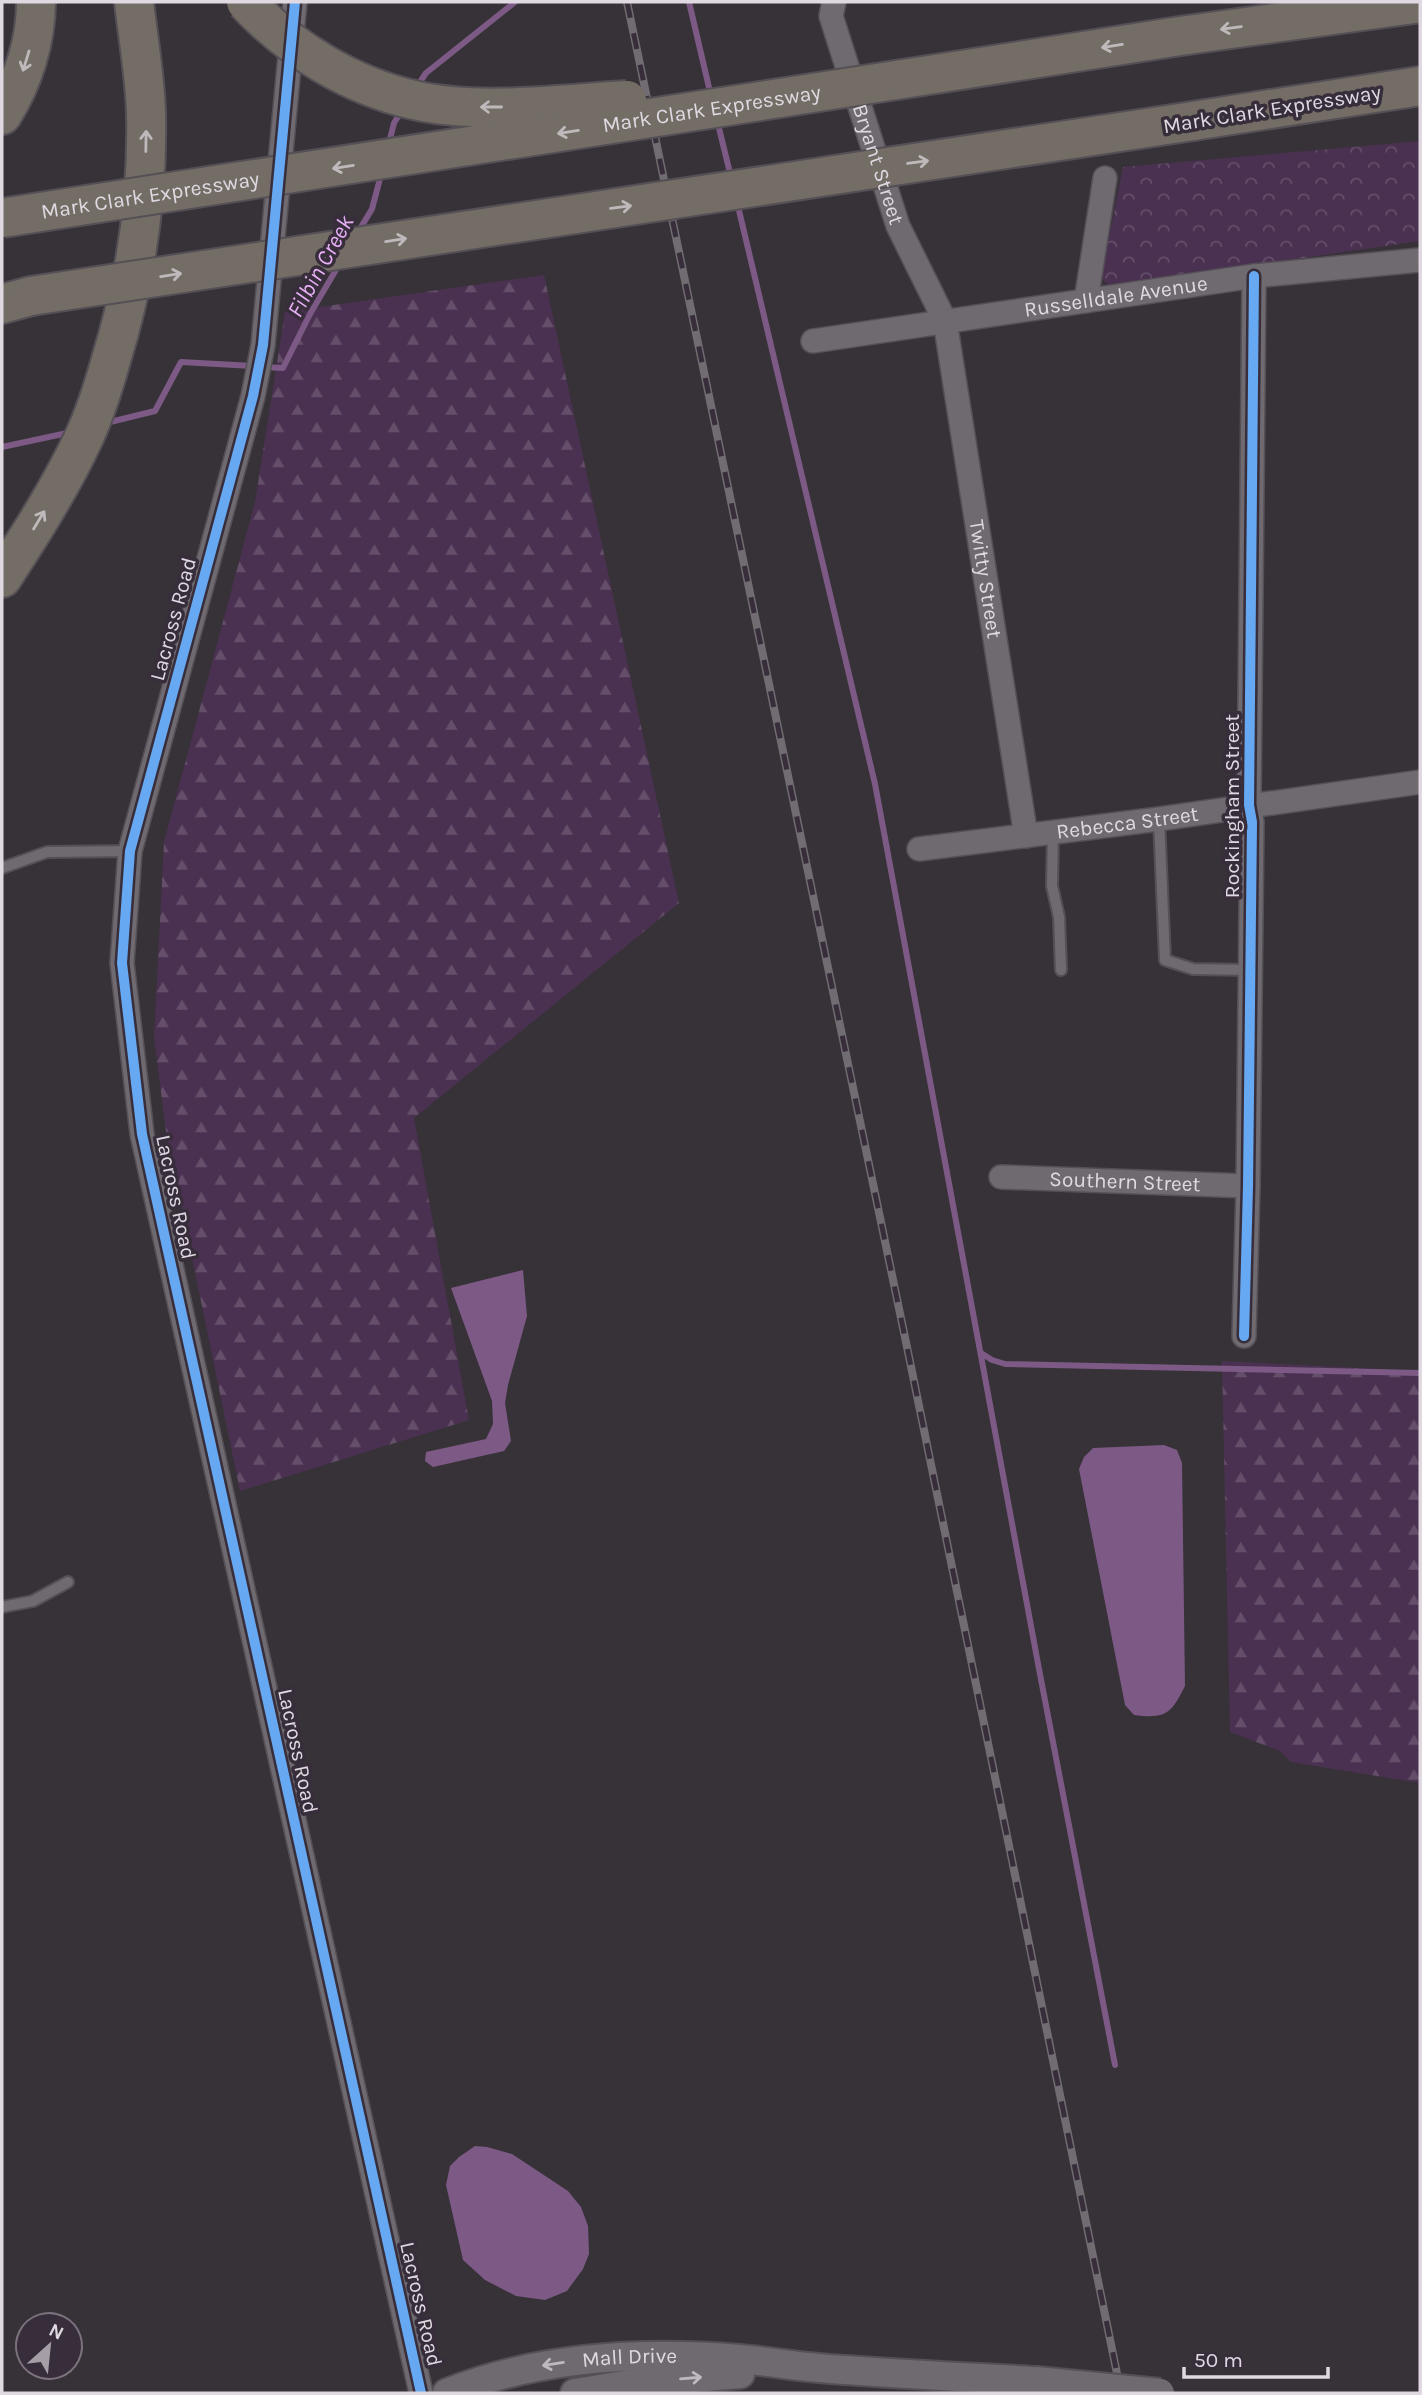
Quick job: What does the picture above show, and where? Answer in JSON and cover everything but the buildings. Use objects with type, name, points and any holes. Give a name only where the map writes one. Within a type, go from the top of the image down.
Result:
[{"type":"highway","points":[[2,115],[24,69],[36,20],[36,2]]},
{"type":"highway","points":[[2,578],[57,489],[85,433],[104,385],[126,312],[140,237],[145,176],[146,111],[134,2]]},
{"type":"highway","points":[[246,2],[280,33],[338,71],[369,87],[416,101],[462,106],[513,107],[877,83]]},
{"type":"highway","points":[[1288,20],[1362,2]]},
{"type":"highway","name":"Mark Clark Expressway","points":[[2,218],[1180,36],[1420,3]]},
{"type":"highway","name":"Mark Clark Expressway","points":[[11,300],[1420,86]]},
{"type":"highway","points":[[1193,121],[1420,111]]},
{"type":"street","name":"Lacross Road","points":[[295,2],[262,345],[253,396],[130,851],[122,963],[142,1133],[421,2393]]},
{"type":"street","name":"Bryant Street","points":[[834,2],[831,16],[898,226],[944,321]]},
{"type":"street","points":[[1086,301],[1105,178]]},
{"type":"street","name":"Russelldale Avenue","points":[[814,341],[1254,276],[1420,260]]},
{"type":"street","name":"Rockingham Street","points":[[1244,1336],[1251,970],[1254,276]]},
{"type":"street","name":"Twitty Street","points":[[944,321],[1026,836]]},
{"type":"street","name":"Rebecca Street","points":[[919,849],[1420,782]]},
{"type":"street","name":"Southern Street","points":[[1001,1177],[1248,1186]]},
{"type":"street","name":"Mall Drive","points":[[447,2393],[475,2382],[533,2367],[601,2357],[660,2356],[740,2358],[816,2368],[1160,2393]]},
{"type":"street","name":"Mall Drive","points":[[575,2393],[636,2383],[816,2368]]},
{"type":"lane","points":[[1159,819],[1165,960],[1192,969],[1251,970]]},
{"type":"lane","points":[[1053,833],[1052,886],[1059,917],[1061,970]]},
{"type":"lane","points":[[2,868],[47,852],[130,851]]},
{"type":"lane","points":[[2,1606],[33,1601],[68,1582]]},
{"type":"green space","points":[[1420,141],[1420,241],[1110,286],[1101,278],[1123,167]]},
{"type":"green space","points":[[544,275],[679,903],[414,1118],[469,1420],[240,1491],[166,1131],[154,1038],[164,842],[255,502],[285,312]]},
{"type":"green space","points":[[1222,1361],[1420,1371],[1420,1783],[1291,1762],[1280,1751],[1230,1732]]},
{"type":"shaded area","points":[[523,1270],[527,1316],[505,1403],[511,1441],[504,1451],[433,1467],[425,1461],[426,1452],[486,1439],[493,1424],[492,1401],[451,1288]]},
{"type":"shaded area","points":[[1164,1445],[1177,1450],[1182,1463],[1185,1686],[1176,1703],[1166,1713],[1145,1716],[1134,1715],[1125,1705],[1079,1469],[1084,1457],[1093,1448]]},
{"type":"shaded area","points":[[475,2146],[512,2154],[568,2191],[581,2207],[588,2226],[589,2254],[583,2269],[567,2291],[545,2300],[516,2296],[485,2280],[463,2260],[446,2185],[450,2166]]},
{"type":"waterway","name":"Filbin Creek","points":[[416,88],[426,73],[515,2]]},
{"type":"waterway","points":[[689,2],[711,96]]},
{"type":"waterway","name":"Filbin Creek","points":[[388,147],[394,123],[403,109]]},
{"type":"waterway","points":[[717,120],[731,177]]},
{"type":"waterway","name":"Filbin Creek","points":[[358,232],[372,209],[382,171]]},
{"type":"waterway","points":[[737,202],[875,784],[1115,2065]]},
{"type":"waterway","name":"Filbin Creek","points":[[263,367],[283,368],[340,263]]},
{"type":"waterway","name":"Filbin Creek","points":[[106,423],[155,411],[181,362],[253,366]]},
{"type":"waterway","name":"Filbin Creek","points":[[2,447],[72,432]]},
{"type":"waterway","points":[[981,1353],[1005,1364],[1420,1373]]},
{"type":"railway","points":[[627,2],[1121,2393]]},
{"type":"cycle path","points":[[295,2],[263,345],[253,396],[130,851],[122,963],[142,1134],[421,2393]]},
{"type":"cycle path","points":[[1244,1336],[1252,822],[1249,805],[1254,276]]}]
